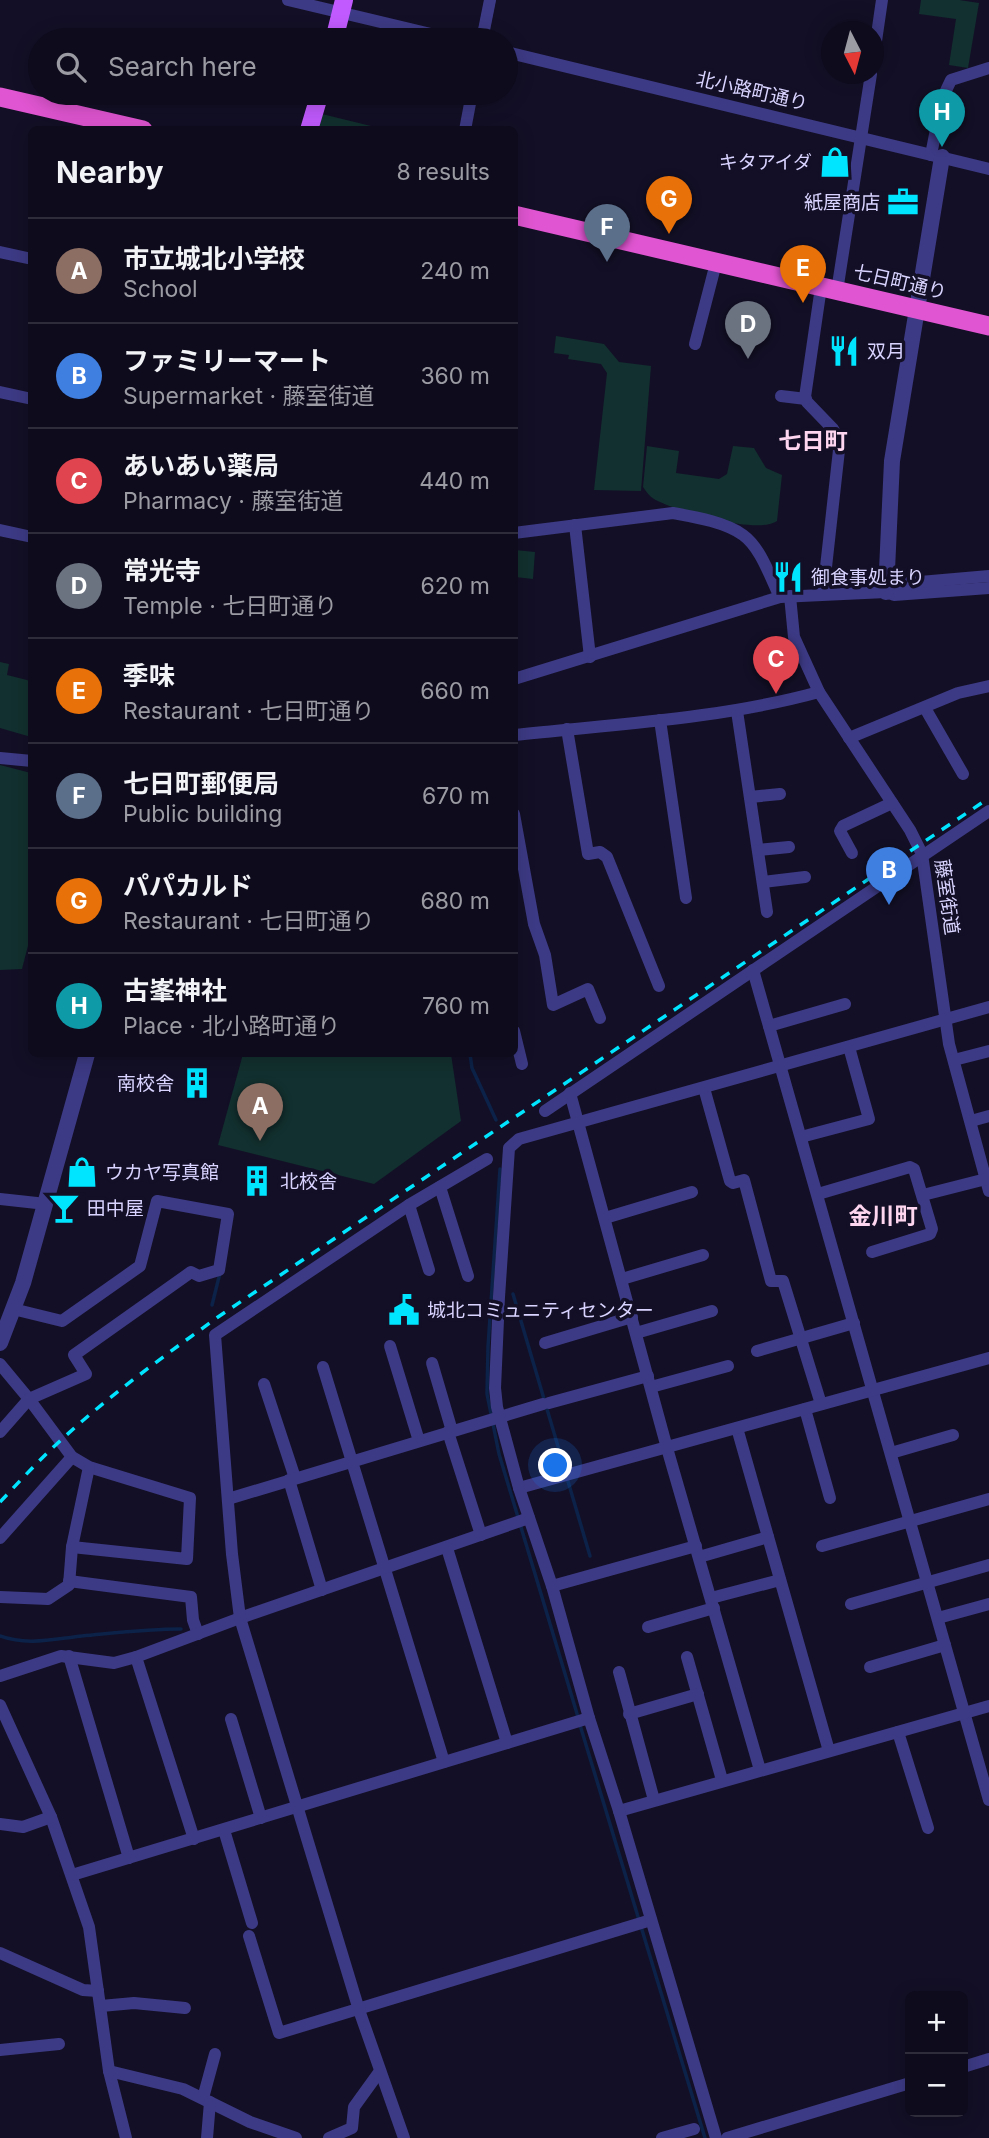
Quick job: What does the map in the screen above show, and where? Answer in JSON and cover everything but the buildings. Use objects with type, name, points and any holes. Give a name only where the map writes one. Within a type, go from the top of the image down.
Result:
[{"type":"highway","points":[[0,97],[28,103]]},
{"type":"highway","points":[[35,105],[126,126]]},
{"type":"highway","name":"七日町通り","points":[[518,216],[989,327]]},
{"type":"main road","points":[[337,28],[342,6]]},
{"type":"main road","points":[[310,126],[316,105]]},
{"type":"street","points":[[288,0],[342,6],[416,28]]},
{"type":"street","points":[[484,28],[489,0]]},
{"type":"street","points":[[879,21],[882,0]]},
{"type":"street","name":"北小路町通り","points":[[518,55],[989,169]]},
{"type":"street","points":[[886,592],[892,461],[917,310],[942,99],[951,79],[989,68]]},
{"type":"street","points":[[806,399],[868,84]]},
{"type":"street","points":[[466,126],[470,105]]},
{"type":"street","points":[[0,252],[28,258]]},
{"type":"street","points":[[695,344],[716,263]]},
{"type":"street","points":[[0,391],[28,398]]},
{"type":"street","points":[[780,396],[806,399],[833,429],[840,441],[823,594]]},
{"type":"street","points":[[518,532],[674,513],[728,527],[743,535],[757,550],[785,597]]},
{"type":"street","points":[[575,525],[590,657]]},
{"type":"street","points":[[0,530],[28,536]]},
{"type":"street","points":[[886,592],[897,584],[989,576]]},
{"type":"street","points":[[518,678],[785,597],[886,592],[894,596],[989,588]]},
{"type":"street","name":"藤室街道","points":[[785,597],[794,637],[819,692],[916,839],[922,855],[945,1020],[987,1185]]},
{"type":"street","points":[[849,738],[958,694],[989,687]]},
{"type":"street","points":[[518,735],[737,711],[819,692]]},
{"type":"street","points":[[925,708],[963,774]]},
{"type":"street","points":[[737,711],[767,912]]},
{"type":"street","points":[[660,720],[686,898]]},
{"type":"street","points":[[567,729],[588,854],[600,852],[607,857],[659,986]]},
{"type":"street","points":[[0,758],[28,761]]},
{"type":"street","points":[[750,797],[780,794]]},
{"type":"street","points":[[852,853],[840,831],[843,827],[892,803]]},
{"type":"street","points":[[545,1111],[922,855],[988,815]]},
{"type":"street","points":[[518,834],[534,924],[545,955],[553,1005],[588,989],[600,1018]]},
{"type":"street","points":[[758,850],[789,847]]},
{"type":"street","points":[[763,882],[804,877]]},
{"type":"street","points":[[753,970],[989,1800]]},
{"type":"street","points":[[769,1026],[845,1004]]},
{"type":"street","points":[[716,2138],[648,1921],[619,1811],[583,1720],[551,1586],[526,1519],[519,1488],[494,1418],[509,1148],[519,1139],[989,1007]]},
{"type":"street","points":[[802,1137],[870,1119],[849,1047]]},
{"type":"street","points":[[518,1048],[522,1064]]},
{"type":"street","points":[[954,1060],[989,1051]]},
{"type":"street","points":[[0,1343],[46,1204],[86,1057]]},
{"type":"street","points":[[704,1088],[730,1181],[733,1183],[744,1180],[771,1281],[783,1281],[821,1404]]},
{"type":"street","points":[[570,1093],[667,1448],[760,1770]]},
{"type":"street","points":[[971,1121],[989,1116]]},
{"type":"street","points":[[404,2138],[359,2010],[240,1618],[215,1335],[409,1205],[486,1158]]},
{"type":"street","points":[[818,1194],[910,1167],[914,1169],[932,1229],[930,1234],[872,1252]]},
{"type":"street","points":[[923,1195],[987,1185]]},
{"type":"street","points":[[440,1187],[468,1276]]},
{"type":"street","points":[[605,1218],[692,1192]]},
{"type":"street","points":[[0,1199],[46,1204]]},
{"type":"street","points":[[0,1432],[29,1399],[86,1374],[74,1355],[191,1272],[199,1276],[219,1270],[228,1214],[157,1201],[140,1266],[62,1321],[13,1309]]},
{"type":"street","points":[[409,1205],[429,1270]]},
{"type":"street","points":[[622,1279],[703,1255]]},
{"type":"street","points":[[636,1333],[712,1311]]},
{"type":"street","points":[[545,1343],[632,1317]]},
{"type":"street","points":[[757,1351],[854,1323]]},
{"type":"street","points":[[390,1346],[419,1441]]},
{"type":"street","points":[[519,1488],[989,1358]]},
{"type":"street","points":[[432,1363],[481,1535]]},
{"type":"street","points":[[0,1364],[72,1457],[89,1467],[190,1498],[187,1559],[72,1547]]},
{"type":"street","points":[[228,1499],[546,1403],[728,1366]]},
{"type":"street","points":[[323,1367],[444,1762]]},
{"type":"street","points":[[264,1384],[322,1590]]},
{"type":"street","points":[[805,1409],[830,1498]]},
{"type":"street","points":[[737,1428],[829,1751]]},
{"type":"street","points":[[891,1452],[953,1435]]},
{"type":"street","points":[[0,1538],[72,1457]]},
{"type":"street","points":[[0,1597],[48,1598],[69,1585],[72,1547],[89,1467]]},
{"type":"street","points":[[822,1546],[989,1499]]},
{"type":"street","points":[[0,1676],[61,1656],[114,1663],[135,1657],[526,1519]]},
{"type":"street","points":[[551,1586],[768,1537]]},
{"type":"street","points":[[447,1548],[507,1743]]},
{"type":"street","points":[[851,1604],[989,1565]]},
{"type":"street","points":[[649,1627],[780,1580]]},
{"type":"street","points":[[69,1581],[191,1597],[193,1620],[198,1634]]},
{"type":"street","points":[[938,1618],[989,1604]]},
{"type":"street","points":[[870,1667],[945,1645]]},
{"type":"street","points":[[69,1656],[129,1858]]},
{"type":"street","points":[[135,1657],[194,1839]]},
{"type":"street","points":[[687,1657],[722,1780]]},
{"type":"street","points":[[619,1672],[654,1800]]},
{"type":"street","points":[[629,1714],[698,1694]]},
{"type":"street","points":[[0,1705],[51,1817],[89,1927],[109,2071],[126,2138]]},
{"type":"street","points":[[619,1811],[989,1706]]},
{"type":"street","points":[[231,1718],[261,1818]]},
{"type":"street","points":[[72,1875],[583,1720]]},
{"type":"street","points":[[898,1732],[928,1828]]},
{"type":"street","points":[[0,1824],[23,1827],[51,1817]]},
{"type":"street","points":[[224,1830],[279,2033],[648,1921]]},
{"type":"street","points":[[0,1953],[82,1990],[98,1991]]},
{"type":"street","points":[[100,2006],[134,2003],[184,2008]]},
{"type":"street","points":[[0,2050],[59,2044]]},
{"type":"street","points":[[207,2138],[206,2100],[215,2054]]},
{"type":"street","points":[[968,2065],[989,2059]]},
{"type":"street","points":[[109,2071],[183,2089],[250,2122],[296,2138]]},
{"type":"street","points":[[329,2138],[352,2128],[354,2107],[380,2071]]},
{"type":"street","points":[[727,2138],[905,2085]]},
{"type":"street","points":[[662,2138],[694,2129]]},
{"type":"green space","points":[[921,0],[979,3],[968,68],[949,65],[956,19],[919,14]]},
{"type":"green space","points":[[322,114],[371,126],[320,126]]},
{"type":"green space","points":[[556,336],[604,344],[619,362],[651,366],[641,491],[594,490],[607,373],[601,364],[568,359],[569,355],[554,353]]},
{"type":"green space","points":[[647,446],[679,451],[676,473],[719,479],[727,474],[733,446],[754,448],[766,468],[782,475],[777,521],[767,525],[753,525],[716,520],[654,499],[643,487]]},
{"type":"green space","points":[[518,550],[535,552],[533,579],[518,577]]},
{"type":"green space","points":[[0,662],[9,664],[7,675],[28,680],[28,736],[0,728]]},
{"type":"green space","points":[[0,765],[28,772],[28,946],[22,969],[0,970]]},
{"type":"green space","points":[[242,1057],[451,1057],[461,1121],[374,1184],[218,1145]]},
{"type":"waterway","points":[[470,1057],[472,1068],[496,1120]]},
{"type":"waterway","points":[[500,1169],[487,1394],[499,1454],[578,1717]]},
{"type":"waterway","points":[[212,1305],[220,1273]]},
{"type":"waterway","points":[[513,1294],[565,1470]]},
{"type":"waterway","points":[[567,1478],[590,1556]]},
{"type":"waterway","points":[[0,1636],[20,1641],[41,1641],[131,1631],[181,1629]]},
{"type":"waterway","points":[[580,1725],[705,2138]]},
{"type":"railway","points":[[0,1502],[80,1423],[218,1317],[989,798]]},
{"type":"place","name":"古峯神社","points":[[942,147]]},
{"type":"place","name":"キタアイダ","points":[[835,162]]},
{"type":"place","name":"紙屋商店","points":[[903,202]]},
{"type":"place","name":"パパカルド","points":[[669,234]]},
{"type":"place","name":"七日町郵便局","points":[[607,262]]},
{"type":"place","name":"季味","points":[[803,303]]},
{"type":"place","name":"双月","points":[[844,351]]},
{"type":"place","name":"常光寺","points":[[748,359]]},
{"type":"place","name":"御食事処まり","points":[[788,577]]},
{"type":"place","name":"あいあい薬局","points":[[776,694]]},
{"type":"place","name":"ファミリーマート","points":[[889,905]]},
{"type":"place","name":"南校舎","points":[[197,1083]]},
{"type":"place","name":"市立城北小学校","points":[[260,1141]]},
{"type":"place","name":"ウカヤ写真館","points":[[82,1172]]},
{"type":"place","name":"北校舎","points":[[257,1181]]},
{"type":"place","name":"田中屋","points":[[64,1208]]},
{"type":"place","name":"城北コミュニティセンター","points":[[404,1310]]},
{"type":"district","name":"七日町","points":[[813,441]]},
{"type":"district","name":"金川町","points":[[883,1216]]}]
